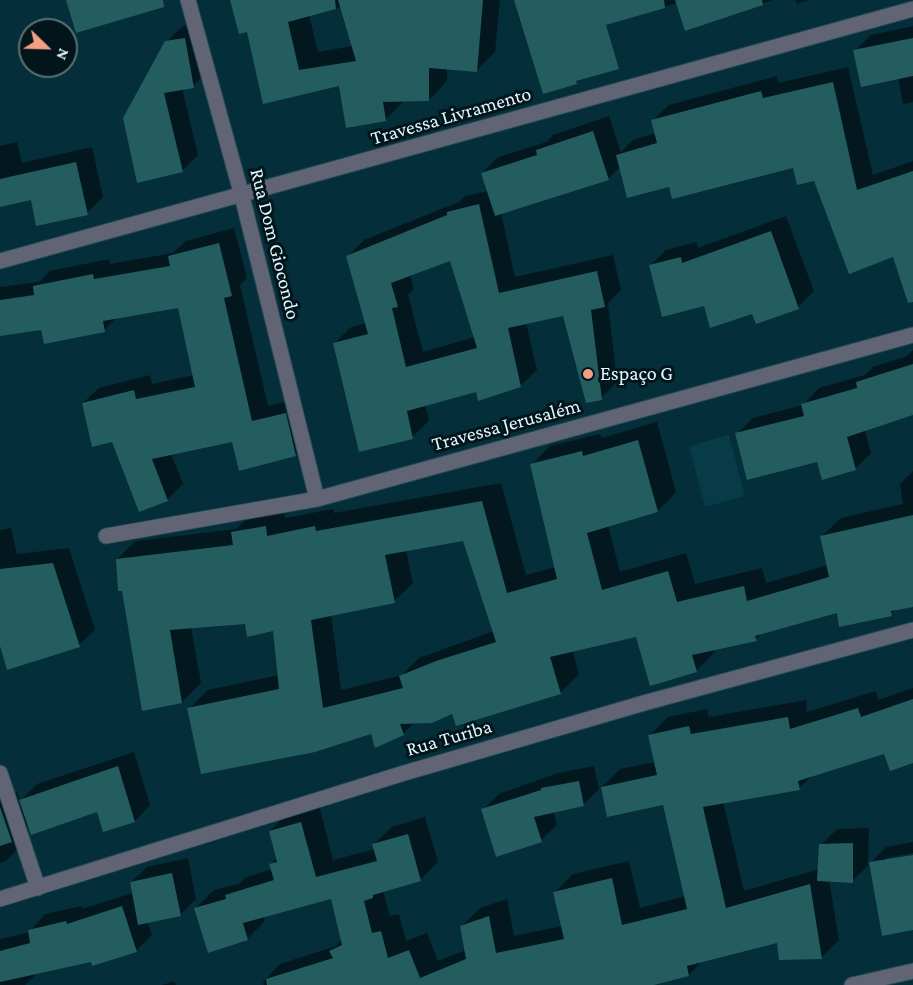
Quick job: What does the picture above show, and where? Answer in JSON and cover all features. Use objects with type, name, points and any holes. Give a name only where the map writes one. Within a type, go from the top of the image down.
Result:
[{"type":"street","name":"Rua Dom Giocondo","points":[[188,0],[242,196],[317,499]]},
{"type":"street","name":"Travessa Livramento","points":[[0,261],[913,9]]},
{"type":"street","name":"Travessa Jerusalém","points":[[106,536],[317,499],[913,335]]},
{"type":"street","name":"Rua Turiba","points":[[0,899],[401,774],[644,703],[913,630]]},
{"type":"street","points":[[0,773],[38,888]]},
{"type":"street","points":[[852,985],[913,971]]},
{"type":"shaded area","points":[[729,435],[745,496],[705,507],[689,446]]},
{"type":"building","points":[[66,0],[163,0],[164,7],[78,32],[78,18],[71,18]]},
{"type":"building","points":[[230,0],[335,0],[336,9],[288,22],[299,70],[356,61],[338,0],[483,0],[477,72],[429,68],[429,101],[383,102],[386,121],[346,128],[339,86],[263,104],[247,32],[239,34]]},
{"type":"building","points":[[514,0],[664,0],[665,8],[606,25],[619,69],[576,81],[577,84],[543,94]]},
{"type":"building","points":[[675,0],[762,0],[763,5],[685,31]]},
{"type":"building","points":[[185,38],[194,88],[164,93],[183,172],[137,183],[123,118],[165,41]]},
{"type":"building","points":[[913,38],[913,76],[861,87],[853,50]]},
{"type":"building","points":[[833,82],[857,190],[913,171],[913,302],[908,303],[893,257],[849,274],[814,181],[797,185],[793,168],[672,199],[669,187],[627,198],[616,155],[657,143],[651,120],[761,91],[763,98]]},
{"type":"building","points":[[593,131],[609,180],[495,216],[481,173],[537,155],[536,150]]},
{"type":"building","points":[[76,162],[88,215],[36,226],[31,200],[0,207],[0,179]]},
{"type":"building","points":[[479,204],[499,293],[597,271],[605,307],[591,310],[602,400],[586,403],[563,316],[508,328],[521,387],[478,401],[476,392],[407,411],[413,439],[359,452],[333,343],[368,334],[346,256],[447,215],[447,212]],"holes":[[[450,261],[477,348],[406,367],[392,308],[398,307],[391,283]]]},
{"type":"building","points":[[771,231],[799,309],[756,324],[752,314],[710,328],[704,306],[662,317],[649,265],[681,257],[682,263]]},
{"type":"building","points":[[219,243],[232,296],[224,298],[252,421],[286,413],[296,456],[239,471],[232,442],[152,459],[168,501],[139,512],[112,442],[92,447],[82,403],[134,390],[136,399],[195,387],[178,308],[103,321],[105,332],[44,344],[41,330],[0,336],[0,300],[34,295],[33,286],[93,274],[94,279],[170,266],[168,256]]},
{"type":"building","points":[[913,364],[913,415],[847,437],[856,470],[822,480],[817,462],[747,480],[735,433],[804,416],[801,404],[857,388],[856,382]]},
{"type":"building","points":[[638,440],[658,512],[587,533],[602,590],[668,571],[677,602],[744,586],[747,601],[829,577],[820,536],[913,515],[913,607],[891,611],[892,616],[839,627],[837,613],[755,636],[757,641],[692,655],[697,672],[650,686],[636,637],[550,657],[561,694],[456,726],[452,714],[432,723],[400,724],[404,735],[375,748],[371,734],[315,752],[201,774],[187,708],[279,689],[273,631],[247,637],[245,624],[170,630],[182,703],[142,711],[122,591],[118,591],[116,559],[233,545],[231,532],[266,526],[267,536],[315,526],[316,531],[482,501],[507,593],[557,579],[530,464],[582,451],[583,456]],"holes":[[[463,541],[496,642],[436,661],[399,676],[403,688],[323,708],[311,620],[395,603],[385,555]]]},
{"type":"building","points":[[53,563],[80,647],[7,670],[0,646],[0,569]]},
{"type":"building","points":[[913,699],[913,763],[890,771],[884,754],[798,781],[800,790],[703,807],[726,908],[810,884],[822,959],[779,960],[777,943],[687,966],[689,976],[654,985],[267,985],[266,979],[333,958],[329,951],[342,945],[331,899],[243,923],[248,940],[208,953],[194,908],[226,899],[225,895],[274,880],[269,864],[277,862],[269,831],[301,822],[316,877],[377,861],[372,844],[408,834],[421,881],[373,895],[373,898],[364,901],[372,933],[381,931],[388,958],[409,950],[420,978],[466,959],[460,926],[489,916],[496,953],[564,939],[553,892],[612,878],[622,925],[687,909],[663,805],[607,817],[601,787],[657,775],[648,735],[689,726],[691,734],[788,717],[790,729],[858,708],[861,717]]},
{"type":"building","points":[[118,766],[135,822],[103,832],[97,812],[31,835],[19,800]]},
{"type":"building","points":[[579,781],[584,806],[534,817],[542,842],[496,857],[481,809],[541,790],[541,788]]},
{"type":"building","points":[[0,807],[12,842],[0,846]]},
{"type":"building","points":[[853,843],[853,883],[817,881],[819,844]]},
{"type":"building","points":[[913,855],[913,930],[882,936],[869,862]]},
{"type":"building","points":[[172,873],[181,916],[138,925],[130,882]]},
{"type":"building","points":[[122,906],[137,952],[92,966],[91,962],[0,982],[0,951],[30,943],[28,930],[66,921],[67,924]]},
{"type":"place","name":"Espaço G","points":[[588,374]]}]
